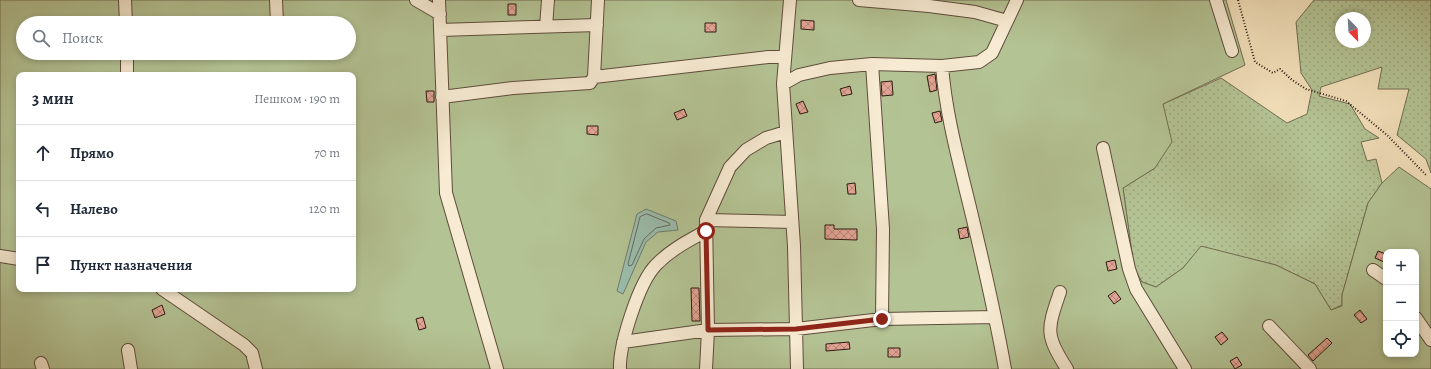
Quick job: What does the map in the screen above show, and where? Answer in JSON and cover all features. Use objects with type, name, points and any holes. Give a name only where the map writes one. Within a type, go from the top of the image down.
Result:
[{"type":"street","points":[[126,0],[126,16]]},
{"type":"street","points":[[276,0],[277,16]]},
{"type":"street","points":[[416,0],[440,14]]},
{"type":"street","points":[[439,0],[446,193],[497,369]]},
{"type":"street","points":[[546,27],[548,0]]},
{"type":"street","points":[[442,97],[513,88],[590,83],[594,77],[598,0]]},
{"type":"street","points":[[790,0],[783,84],[792,222],[797,369]]},
{"type":"street","points":[[859,0],[930,6],[975,12],[1007,21]]},
{"type":"street","points":[[783,84],[799,74],[830,68],[872,64],[942,66],[979,62],[992,53],[1017,0]]},
{"type":"street","points":[[1216,0],[1232,51]]},
{"type":"street","points":[[440,30],[596,25]]},
{"type":"street","points":[[594,77],[768,57],[785,57]]},
{"type":"street","points":[[127,60],[127,72]]},
{"type":"street","points":[[872,64],[882,229],[882,319]]},
{"type":"street","points":[[942,66],[944,92],[995,317],[1005,369]]},
{"type":"street","points":[[706,369],[708,330],[706,226],[730,167],[746,150],[766,138],[786,132]]},
{"type":"street","points":[[1103,148],[1128,269],[1136,289],[1185,369]]},
{"type":"street","points":[[620,369],[619,360],[626,328],[639,295],[654,266],[706,226],[792,222]]},
{"type":"street","points":[[0,256],[16,259]]},
{"type":"street","points":[[1373,270],[1383,277]]},
{"type":"street","points":[[166,292],[244,344],[252,353],[256,369]]},
{"type":"street","points":[[1060,292],[1049,324],[1053,347],[1067,369]]},
{"type":"street","points":[[623,342],[708,330],[796,329],[882,319],[995,317]]},
{"type":"street","points":[[1418,321],[1431,340]]},
{"type":"street","points":[[1269,326],[1310,369]]},
{"type":"street","points":[[128,350],[132,369]]},
{"type":"path","points":[[1238,0],[1255,62],[1273,73],[1280,69],[1292,80],[1306,89],[1346,101],[1387,135],[1427,176]]},
{"type":"green space","points":[[0,0],[1226,0],[1245,65],[1163,104],[1172,142],[1155,168],[1123,188],[1134,268],[1142,282],[1156,287],[1183,268],[1201,246],[1276,265],[1315,284],[1331,310],[1342,306],[1342,295],[1368,203],[1382,183],[1399,167],[1431,189],[1431,369],[0,369]]},
{"type":"green space","points":[[1314,0],[1431,0],[1431,173],[1426,159],[1397,135],[1409,89],[1378,89],[1382,67],[1321,87],[1319,96],[1350,104],[1365,129],[1379,138],[1361,142],[1367,161],[1376,159],[1382,183],[1368,203],[1342,295],[1342,305],[1331,310],[1315,284],[1276,265],[1201,247],[1183,268],[1156,287],[1142,282],[1134,268],[1123,188],[1155,168],[1163,104],[1221,78],[1287,123],[1307,114],[1312,90],[1301,73],[1296,22]]},
{"type":"water","points":[[646,209],[676,221],[678,230],[658,232],[646,242],[623,294],[617,291],[637,214]]},
{"type":"building","points":[[508,4],[516,4],[516,15],[508,15]]},
{"type":"building","points":[[801,20],[814,21],[814,30],[801,29]]},
{"type":"building","points":[[705,23],[716,23],[716,32],[705,32]]},
{"type":"building","points":[[935,74],[937,90],[930,92],[927,76]]},
{"type":"building","points":[[892,81],[893,95],[882,96],[881,82]]},
{"type":"building","points":[[850,86],[852,94],[842,96],[840,89]]},
{"type":"building","points":[[426,91],[434,91],[434,102],[427,102]]},
{"type":"building","points":[[803,101],[808,112],[800,114],[796,104]]},
{"type":"building","points":[[684,109],[687,116],[677,120],[674,113]]},
{"type":"building","points":[[940,111],[942,121],[935,123],[932,113]]},
{"type":"building","points":[[587,126],[598,126],[598,135],[587,134]]},
{"type":"building","points":[[855,183],[856,194],[848,194],[847,184]]},
{"type":"building","points":[[825,225],[834,225],[834,229],[857,229],[857,240],[825,239]]},
{"type":"building","points":[[967,227],[969,237],[960,239],[958,229]]},
{"type":"building","points":[[1378,251],[1383,253],[1383,262],[1375,258]]},
{"type":"building","points":[[1115,260],[1117,269],[1108,271],[1106,262]]},
{"type":"building","points":[[691,288],[699,288],[700,321],[692,321]]},
{"type":"building","points":[[1115,291],[1121,299],[1114,304],[1108,296]]},
{"type":"building","points":[[162,305],[165,314],[155,318],[152,310]]},
{"type":"building","points":[[1360,310],[1367,319],[1361,323],[1354,315]]},
{"type":"building","points":[[423,317],[426,328],[419,330],[416,319]]},
{"type":"building","points":[[1222,332],[1228,339],[1221,345],[1215,337]]},
{"type":"building","points":[[1327,338],[1332,343],[1313,361],[1308,355]]},
{"type":"building","points":[[849,342],[850,349],[826,351],[826,344]]},
{"type":"building","points":[[888,348],[900,348],[900,357],[888,357]]},
{"type":"building","points":[[1237,357],[1242,365],[1235,369],[1230,361]]},
{"type":"route","points":[[706,231],[708,330],[796,329],[882,319]]}]
